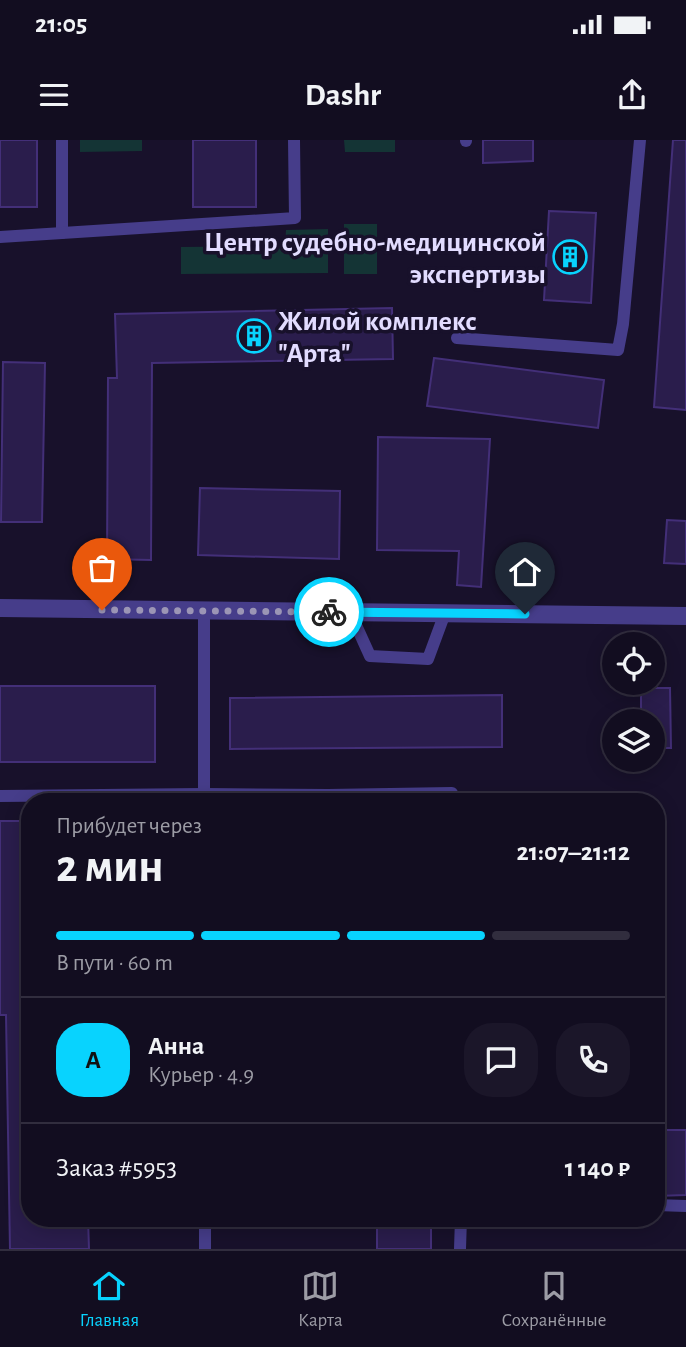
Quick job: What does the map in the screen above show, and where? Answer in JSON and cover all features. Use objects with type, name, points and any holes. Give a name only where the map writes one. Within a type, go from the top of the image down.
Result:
[{"type":"street","points":[[0,608],[686,616]]},
{"type":"lane","points":[[62,140],[62,233]]},
{"type":"lane","points":[[0,237],[295,218],[294,140]]},
{"type":"lane","points":[[457,338],[618,350],[623,324],[640,140]]},
{"type":"lane","points":[[204,611],[204,793]]},
{"type":"lane","points":[[349,612],[370,656],[428,659],[445,613]]},
{"type":"lane","points":[[0,796],[21,796]]},
{"type":"lane","points":[[665,1205],[686,1206]]},
{"type":"lane","points":[[205,1227],[205,1249]]},
{"type":"lane","points":[[460,1249],[461,1227]]},
{"type":"green space","points":[[80,140],[142,140],[142,151],[80,152]]},
{"type":"green space","points":[[344,140],[395,140],[395,152],[345,152]]},
{"type":"green space","points":[[344,224],[377,224],[377,274],[344,274]]},
{"type":"green space","points":[[328,229],[328,273],[181,274],[181,247],[285,246],[286,230]]},
{"type":"building","points":[[0,140],[37,140],[37,207],[0,207]]},
{"type":"building","points":[[193,140],[256,140],[256,207],[193,207]]},
{"type":"building","points":[[483,140],[533,140],[533,161],[483,163]]},
{"type":"building","points":[[673,140],[686,140],[686,410],[654,407]]},
{"type":"building","name":"Центр судебно-медицинской экспертизы","points":[[549,211],[596,213],[591,303],[544,300]]},
{"type":"building","name":"Жилой комплекс \"Арта\"","points":[[392,308],[393,359],[152,363],[151,560],[107,559],[108,378],[117,378],[115,314]]},
{"type":"building","points":[[434,358],[604,380],[598,428],[427,406]]},
{"type":"building","points":[[3,362],[45,363],[42,522],[1,522]]},
{"type":"building","points":[[378,437],[490,439],[481,587],[457,585],[459,551],[377,550]]},
{"type":"building","points":[[200,488],[340,491],[339,559],[198,555]]},
{"type":"building","points":[[667,520],[686,521],[686,564],[664,563]]},
{"type":"building","points":[[0,686],[155,686],[155,762],[0,762]]},
{"type":"building","points":[[665,688],[670,688],[671,748],[665,748],[665,709],[641,709],[641,695],[665,695]]},
{"type":"building","points":[[502,695],[502,747],[230,749],[230,698]]},
{"type":"building","points":[[0,821],[21,821],[21,1227],[88,1227],[89,1249],[10,1249],[6,1015],[0,1015]]},
{"type":"building","points":[[665,1130],[686,1130],[686,1195],[665,1196]]},
{"type":"building","points":[[377,1227],[431,1227],[431,1249],[377,1249]]},
{"type":"way so far","points":[[102,610],[329,612]]},
{"type":"place","name":"Центр судебно-медицинской экспертизы","points":[[570,257]]},
{"type":"place","name":"Жилой комплекс \"Арта\"","points":[[254,336]]},
{"type":"route","points":[[329,612],[525,614]]}]
